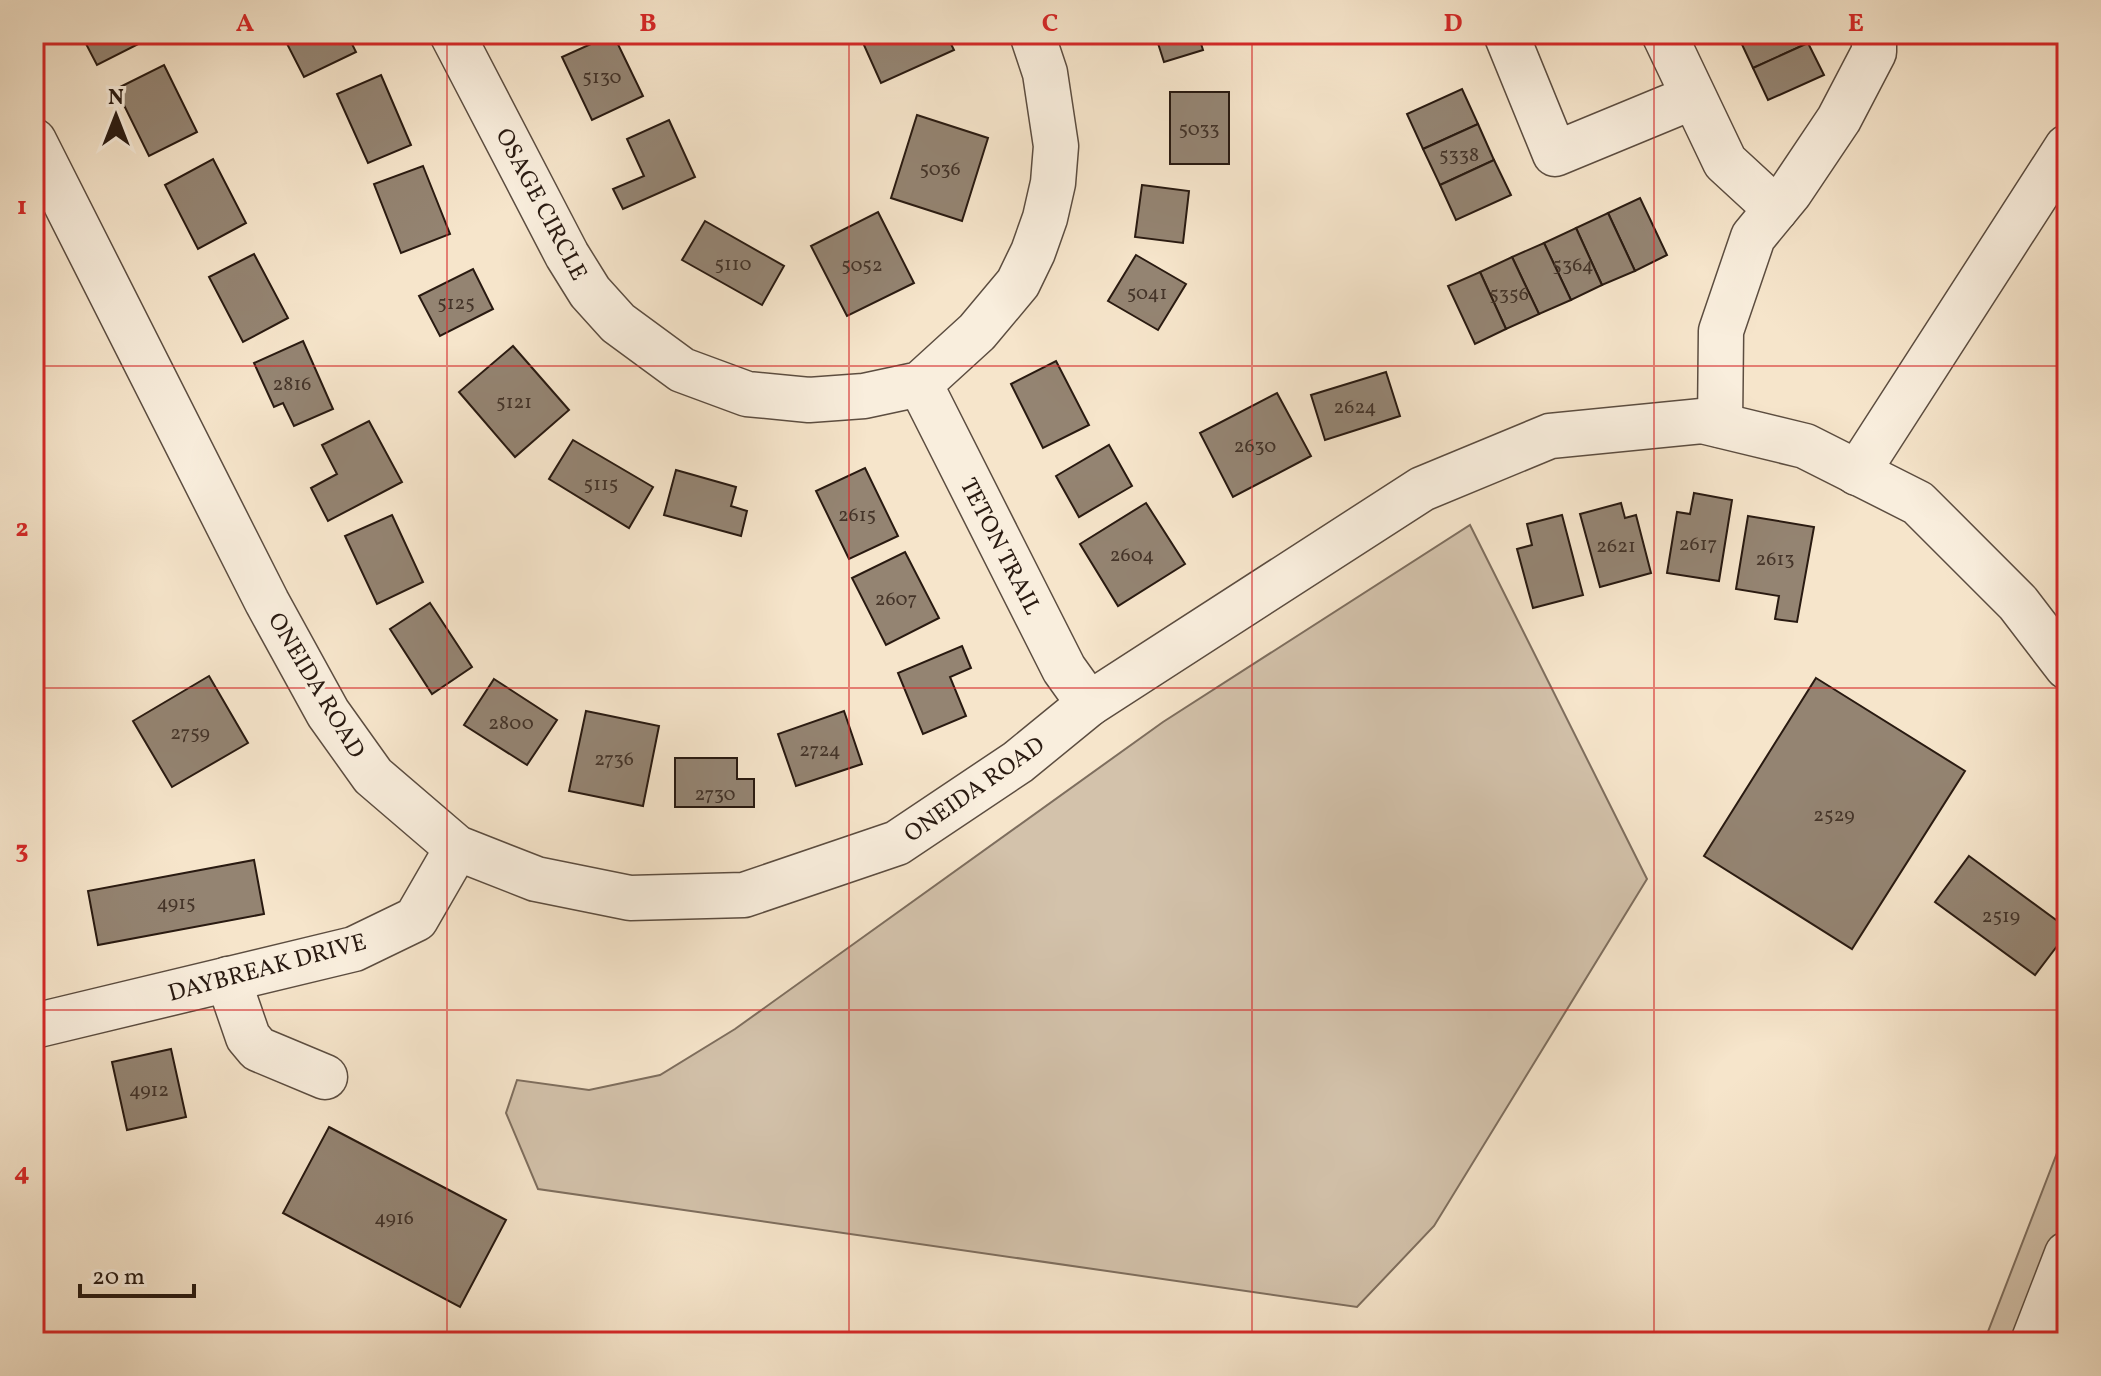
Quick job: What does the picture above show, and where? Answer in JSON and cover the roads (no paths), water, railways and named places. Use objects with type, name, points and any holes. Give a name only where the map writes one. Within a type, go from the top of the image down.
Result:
[{"type":"street","name":"OSAGE CIRCLE","points":[[452,34],[567,255],[590,292],[618,323],[682,370],[747,394],[809,400],[864,396],[920,384]]},
{"type":"street","points":[[920,384],[977,332],[1018,283],[1045,218],[1053,183],[1056,146],[1045,73],[1032,34]]},
{"type":"street","points":[[1506,34],[1555,154],[1693,97]]},
{"type":"street","points":[[1664,34],[1725,162],[1776,209]]},
{"type":"street","points":[[1720,425],[1721,331],[1753,237],[1839,119],[1874,52],[1874,34]]},
{"type":"street","name":"ONEIDA ROAD","points":[[34,141],[267,602],[328,713],[373,776],[457,848],[536,879],[630,898],[744,895],[897,843],[1018,762],[1089,704],[1422,489],[1550,436],[1702,421],[1805,446],[1918,503],[2018,603],[2067,667]]},
{"type":"street","points":[[1857,473],[2067,147]]},
{"type":"street","name":"TETON TRAIL","points":[[920,384],[1064,669],[1089,704]]},
{"type":"street","name":"DAYBREAK DRIVE","points":[[34,1026],[354,949],[416,919],[457,848]]},
{"type":"street","points":[[228,979],[248,1037],[258,1049],[325,1077]]},
{"type":"street","points":[[2033,1342],[2067,1254]]}]
